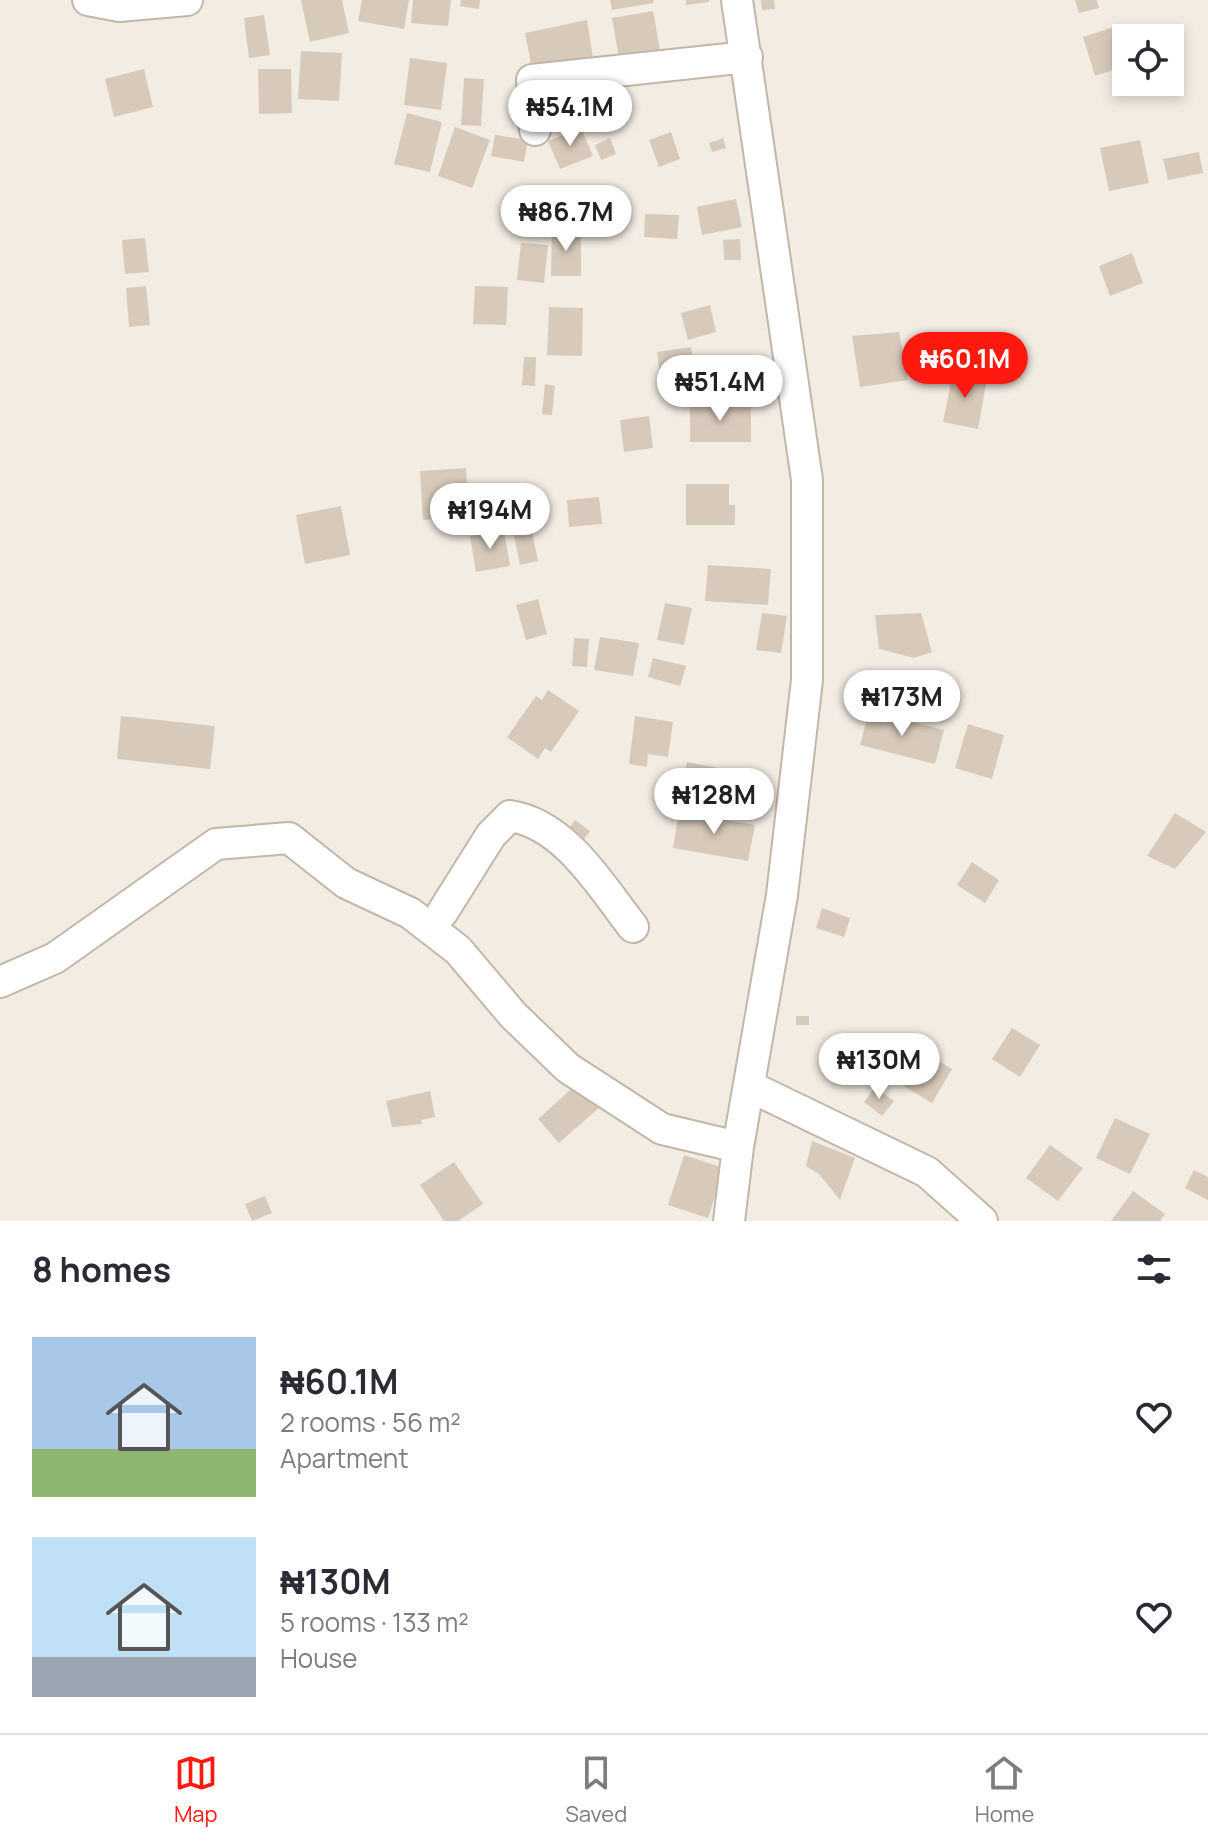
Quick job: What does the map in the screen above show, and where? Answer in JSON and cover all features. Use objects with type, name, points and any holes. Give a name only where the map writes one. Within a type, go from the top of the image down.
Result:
[{"type":"street","points":[[88,0],[117,3],[187,0]]},
{"type":"street","points":[[729,1221],[738,1147],[782,895],[807,680],[807,480],[737,0]]},
{"type":"street","points":[[535,130],[532,80],[747,57]]},
{"type":"street","points":[[442,913],[491,835],[510,816],[529,819],[561,841],[633,927]]},
{"type":"street","points":[[0,982],[55,958],[216,844],[289,838],[346,883],[410,913],[458,950],[513,1015],[568,1068],[662,1129],[738,1147]]},
{"type":"street","points":[[749,1086],[927,1172],[982,1221]]},
{"type":"building","points":[[301,0],[342,0],[349,33],[310,42]]},
{"type":"building","points":[[362,0],[409,0],[404,29],[358,21]]},
{"type":"building","points":[[413,0],[451,0],[448,26],[411,23]]},
{"type":"building","points":[[461,0],[480,0],[479,9],[460,6]]},
{"type":"building","points":[[610,0],[653,0],[654,3],[612,10]]},
{"type":"building","points":[[686,0],[709,0],[709,2],[686,5]]},
{"type":"building","points":[[761,0],[774,0],[775,9],[762,10]]},
{"type":"building","points":[[1075,0],[1097,0],[1099,8],[1079,13]]},
{"type":"building","points":[[653,11],[660,50],[619,58],[612,18]]},
{"type":"building","points":[[264,15],[270,55],[249,58],[244,18]]},
{"type":"building","points":[[587,20],[593,57],[532,69],[525,33]]},
{"type":"building","points":[[1112,28],[1112,70],[1095,76],[1083,37]]},
{"type":"building","points":[[301,51],[342,53],[339,101],[298,99]]},
{"type":"building","points":[[410,58],[447,63],[441,110],[404,105]]},
{"type":"building","points":[[144,69],[153,107],[114,117],[105,79]]},
{"type":"building","points":[[258,69],[291,69],[292,113],[259,114]]},
{"type":"building","points":[[464,78],[484,79],[481,126],[461,125]]},
{"type":"building","points":[[407,113],[442,122],[430,172],[394,164]]},
{"type":"building","points":[[455,127],[490,140],[472,188],[438,176]]},
{"type":"building","points":[[581,128],[593,156],[560,169],[548,141]]},
{"type":"building","points":[[671,132],[680,159],[659,167],[649,140]]},
{"type":"building","points":[[495,135],[528,140],[524,162],[491,156]]},
{"type":"building","points":[[610,138],[616,154],[601,160],[595,145]]},
{"type":"building","points":[[723,138],[726,148],[712,152],[709,143]]},
{"type":"building","points":[[1140,140],[1149,183],[1109,191],[1100,148]]},
{"type":"building","points":[[1199,152],[1203,173],[1168,180],[1163,159]]},
{"type":"building","points":[[736,199],[742,227],[702,235],[697,207]]},
{"type":"building","points":[[645,214],[679,215],[677,239],[644,237]]},
{"type":"building","points":[[552,230],[581,231],[581,276],[551,276]]},
{"type":"building","points":[[145,238],[149,272],[125,274],[122,240]]},
{"type":"building","points":[[740,239],[741,260],[724,260],[723,240]]},
{"type":"building","points":[[521,243],[548,245],[544,283],[517,280]]},
{"type":"building","points":[[1132,253],[1143,283],[1110,296],[1099,266]]},
{"type":"building","points":[[146,286],[150,325],[129,327],[126,288]]},
{"type":"building","points":[[475,286],[508,287],[506,325],[473,324]]},
{"type":"building","points":[[710,305],[716,332],[688,340],[681,313]]},
{"type":"building","points":[[549,307],[583,308],[582,356],[547,355]]},
{"type":"building","points":[[899,332],[908,380],[860,387],[852,336]]},
{"type":"building","points":[[691,347],[697,389],[663,394],[657,352]]},
{"type":"building","points":[[524,357],[536,357],[535,386],[522,385]]},
{"type":"building","points":[[953,372],[987,378],[978,429],[943,422]]},
{"type":"building","points":[[545,384],[555,386],[552,415],[542,414]]},
{"type":"building","points":[[690,404],[751,404],[751,442],[690,442]]},
{"type":"building","points":[[649,416],[653,448],[624,452],[620,420]]},
{"type":"building","points":[[466,468],[469,516],[423,520],[420,471]]},
{"type":"building","points":[[686,484],[729,484],[729,505],[735,505],[735,525],[686,525]]},
{"type":"building","points":[[599,497],[602,524],[569,527],[567,500]]},
{"type":"building","points":[[341,506],[350,555],[305,564],[296,515]]},
{"type":"building","points":[[530,522],[538,561],[520,565],[512,527]]},
{"type":"building","points":[[504,530],[510,566],[476,572],[470,536]]},
{"type":"building","points":[[708,565],[771,569],[768,605],[705,601]]},
{"type":"building","points":[[538,599],[547,634],[526,640],[516,605]]},
{"type":"building","points":[[665,603],[692,608],[684,645],[657,640]]},
{"type":"building","points":[[762,613],[787,616],[781,653],[756,650]]},
{"type":"building","points":[[921,613],[932,652],[914,658],[879,649],[875,615]]},
{"type":"building","points":[[600,637],[639,643],[633,676],[594,670]]},
{"type":"building","points":[[574,638],[589,639],[587,667],[572,666]]},
{"type":"building","points":[[653,658],[686,666],[680,686],[648,677]]},
{"type":"building","points":[[548,690],[579,711],[551,752],[545,748],[538,759],[507,737],[536,696],[542,700]]},
{"type":"building","points":[[869,711],[944,730],[935,764],[860,745]]},
{"type":"building","points":[[121,716],[215,726],[210,769],[117,759]]},
{"type":"building","points":[[635,716],[673,722],[668,757],[648,754],[647,767],[629,764]]},
{"type":"building","points":[[968,724],[1004,735],[992,779],[955,768]]},
{"type":"building","points":[[687,762],[763,777],[756,812],[680,798]]},
{"type":"building","points":[[679,812],[755,825],[748,861],[673,848]]},
{"type":"building","points":[[1175,813],[1206,832],[1175,869],[1147,856]]},
{"type":"building","points":[[575,820],[590,831],[580,845],[565,834]]},
{"type":"building","points":[[972,862],[999,880],[985,903],[957,885]]},
{"type":"building","points":[[822,908],[850,918],[844,937],[816,928]]},
{"type":"building","points":[[796,1016],[809,1016],[809,1025],[796,1025]]},
{"type":"building","points":[[1012,1028],[1040,1045],[1020,1077],[992,1059]]},
{"type":"building","points":[[917,1048],[952,1069],[932,1103],[897,1082]]},
{"type":"building","points":[[579,1082],[601,1106],[559,1143],[538,1119]]},
{"type":"building","points":[[875,1087],[894,1101],[882,1116],[864,1102]]},
{"type":"building","points":[[430,1091],[435,1117],[421,1120],[422,1124],[392,1127],[386,1101]]},
{"type":"building","points":[[1115,1118],[1150,1134],[1130,1174],[1096,1158]]},
{"type":"building","points":[[812,1141],[855,1158],[840,1200],[819,1174],[806,1166]]},
{"type":"building","points":[[1050,1145],[1083,1168],[1058,1201],[1026,1178]]},
{"type":"building","points":[[684,1155],[724,1168],[708,1218],[668,1205]]},
{"type":"building","points":[[454,1162],[483,1204],[458,1221],[444,1221],[420,1185]]},
{"type":"building","points":[[1194,1170],[1208,1177],[1208,1200],[1185,1188]]},
{"type":"building","points":[[1133,1191],[1165,1214],[1160,1221],[1111,1221]]},
{"type":"building","points":[[265,1196],[272,1213],[252,1221],[245,1204]]}]
